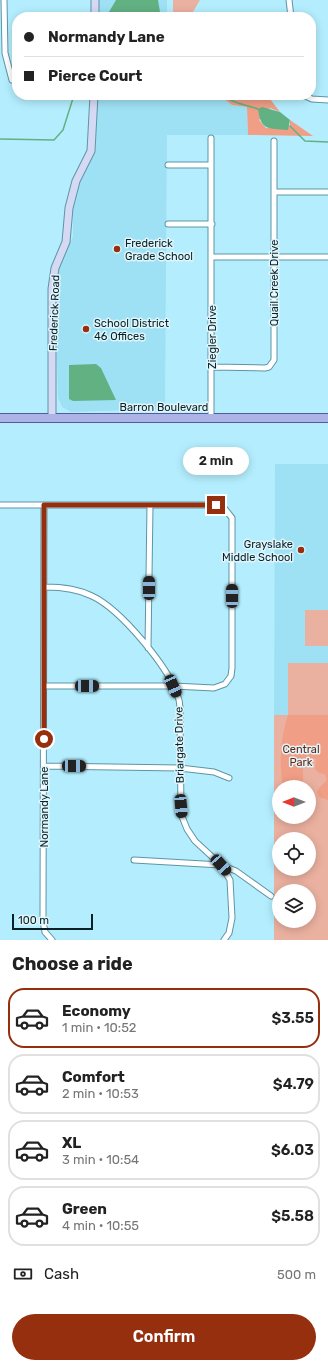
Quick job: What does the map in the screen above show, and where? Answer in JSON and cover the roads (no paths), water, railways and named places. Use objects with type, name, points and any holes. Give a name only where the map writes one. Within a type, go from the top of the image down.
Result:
[{"type":"main road","name":"Barron Boulevard","points":[[0,418],[328,418]]},
{"type":"street","points":[[4,0],[5,53],[12,80]]},
{"type":"street","points":[[95,0],[95,12]]},
{"type":"street","points":[[289,0],[290,12]]},
{"type":"street","points":[[316,99],[328,100]]},
{"type":"street","name":"Frederick Road","points":[[52,418],[52,289],[54,272],[66,242],[68,208],[76,181],[91,151],[94,100]]},
{"type":"street","name":"Ziegler Drive","points":[[211,138],[211,418]]},
{"type":"street","name":"Quail Creek Drive","points":[[212,367],[265,368],[272,364],[274,360],[274,141]]},
{"type":"street","points":[[168,165],[211,165]]},
{"type":"street","points":[[274,192],[328,192]]},
{"type":"street","points":[[168,224],[212,224]]},
{"type":"street","points":[[212,257],[328,257]]},
{"type":"street","points":[[0,505],[216,505],[227,511],[232,518],[231,676],[225,684],[214,688],[173,686],[44,686]]},
{"type":"street","name":"Normandy Lane","points":[[44,505],[43,921],[45,932],[51,940]]},
{"type":"street","points":[[148,648],[150,505]]},
{"type":"street","name":"Briargate Drive","points":[[45,587],[74,590],[92,595],[105,603],[115,611],[148,648],[173,686],[178,697],[180,712],[181,814],[187,829],[195,841],[221,865],[230,880],[232,890],[232,918],[225,939]]},
{"type":"street","points":[[44,766],[180,768],[214,772],[229,778]]},
{"type":"street","points":[[134,860],[221,865]]},
{"type":"street","name":"Briargate Drive","points":[[221,865],[236,871],[271,896]]},
{"type":"waterway","points":[[0,139],[54,140],[63,130],[72,100]]},
{"type":"waterway","points":[[231,100],[258,109]]},
{"type":"waterway","points":[[290,126],[305,141],[328,142]]},
{"type":"place","name":"Frederick Grade School","points":[[117,249]]},
{"type":"place","name":"School District 46 Offices","points":[[86,329]]},
{"type":"place","name":"Grayslake Middle School","points":[[301,550]]},
{"type":"park label","name":"Central Park","points":[[301,755]]}]
